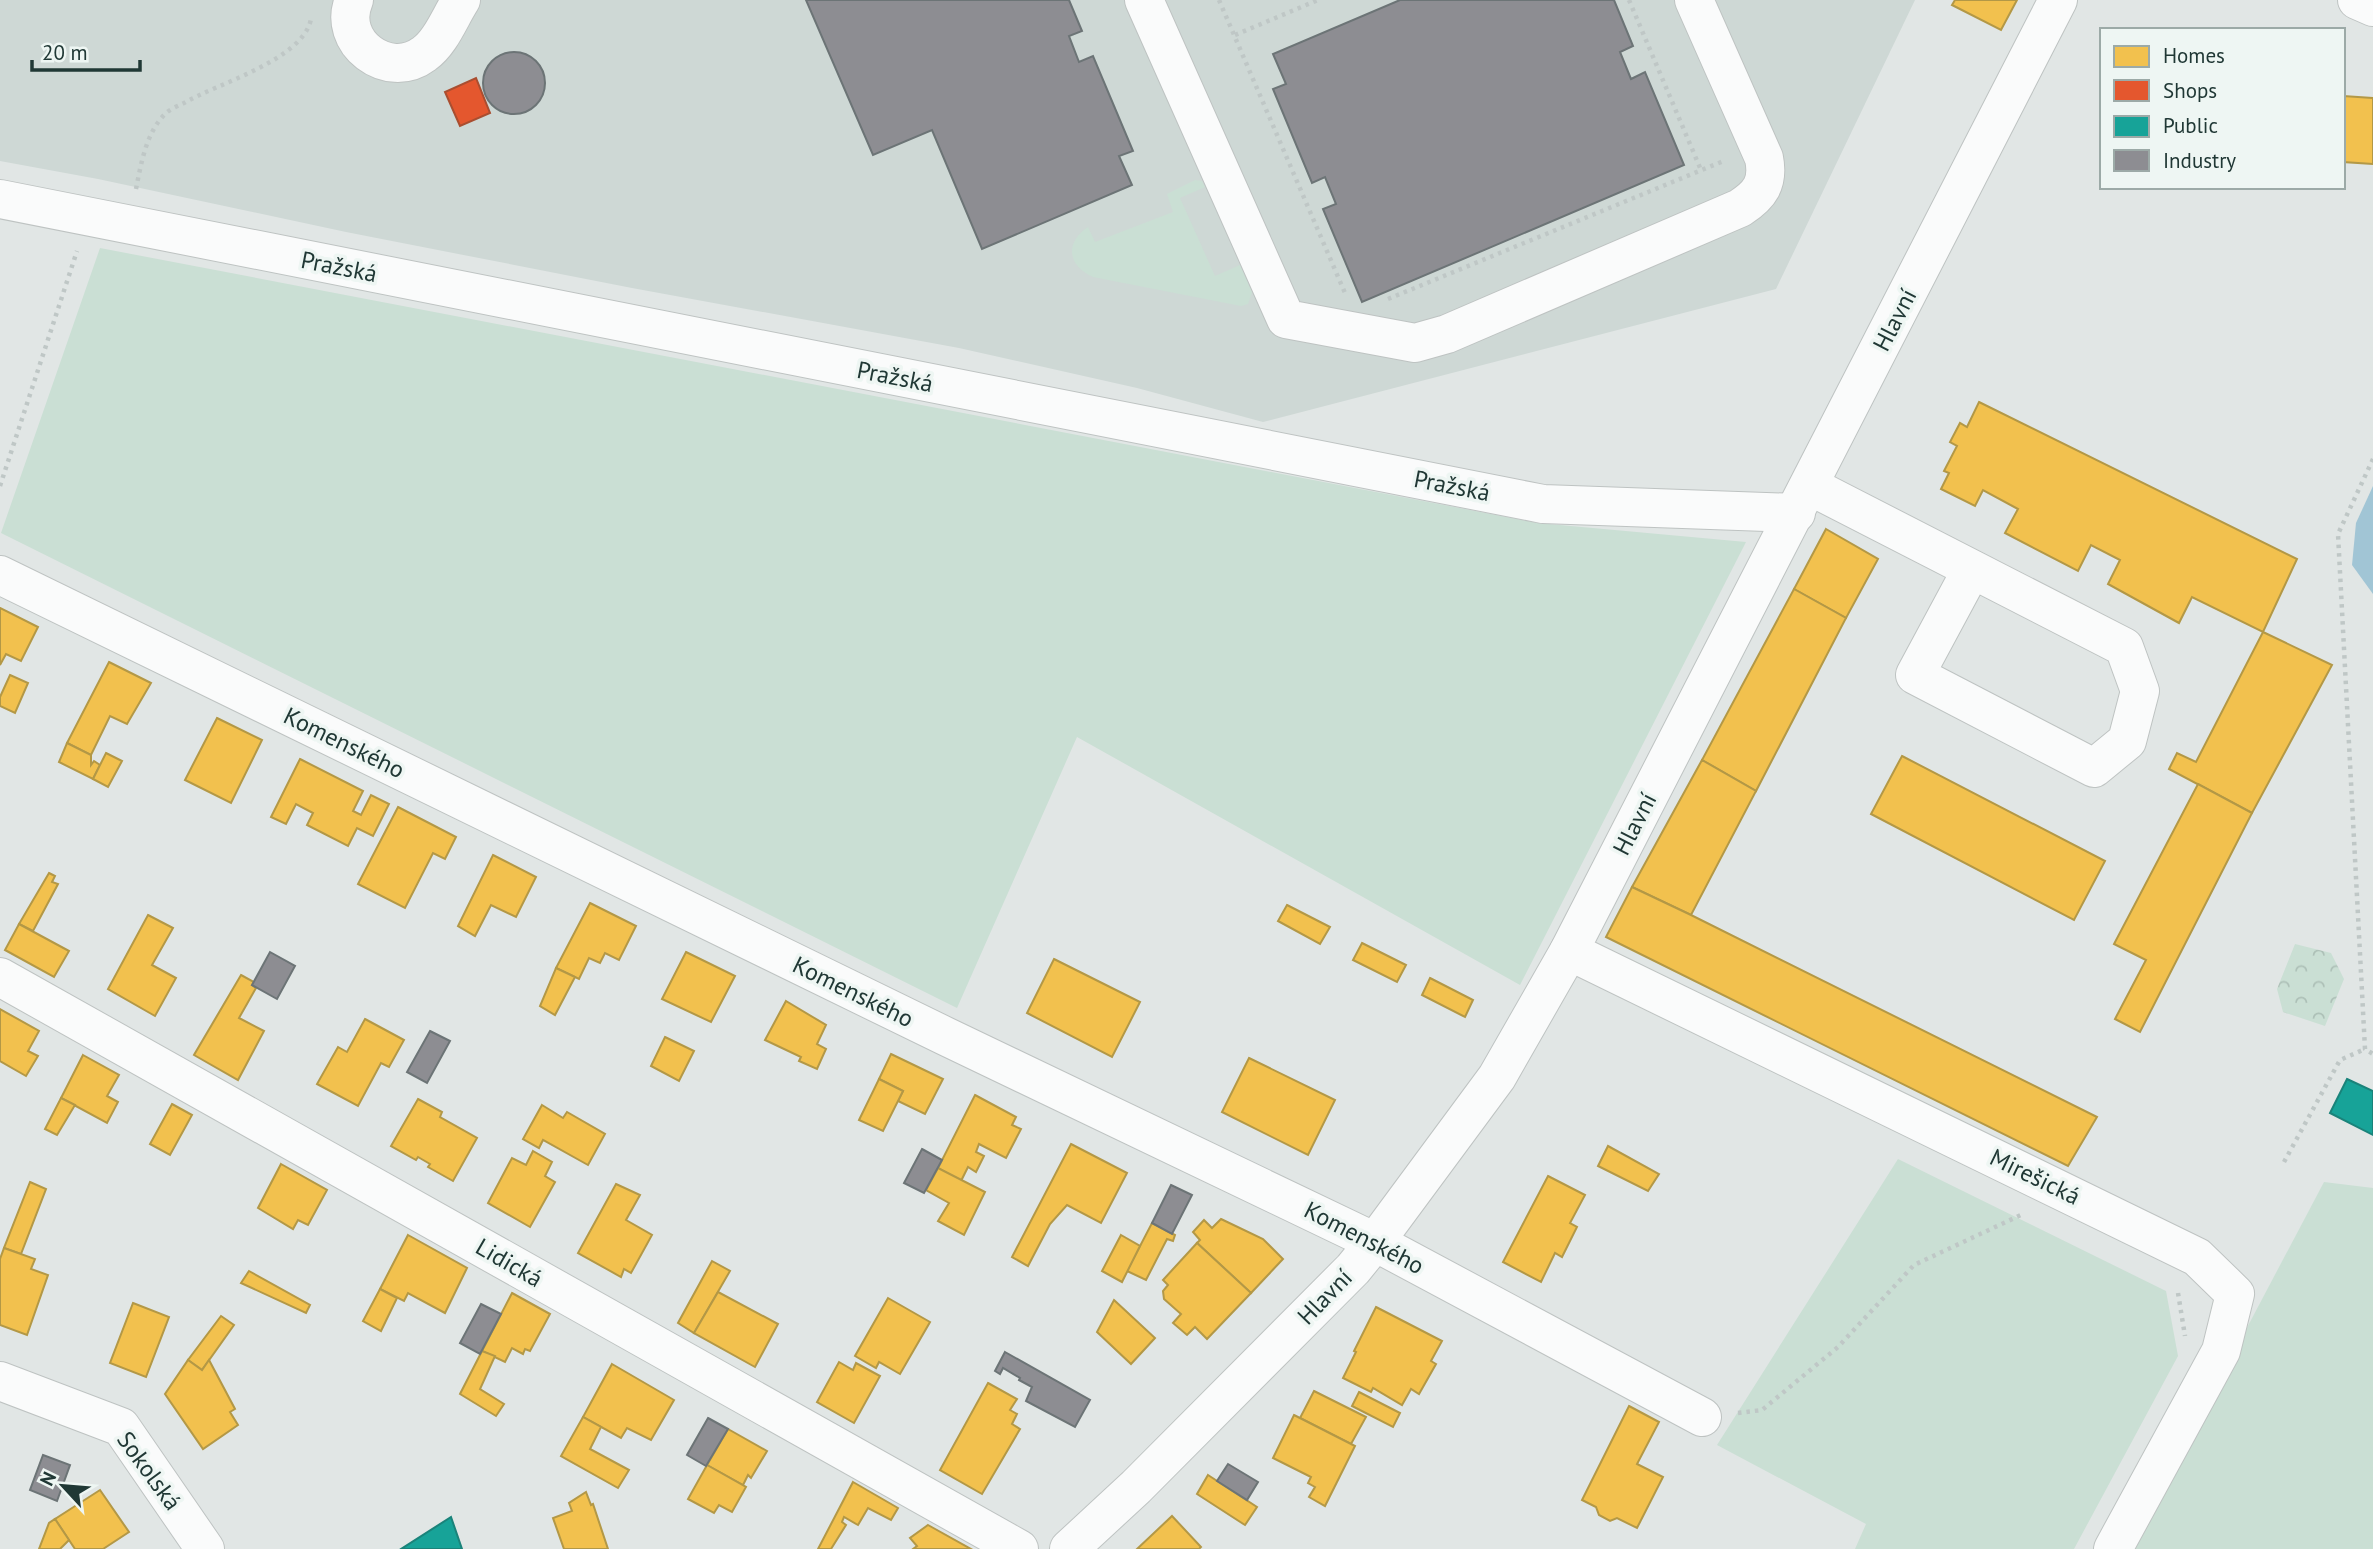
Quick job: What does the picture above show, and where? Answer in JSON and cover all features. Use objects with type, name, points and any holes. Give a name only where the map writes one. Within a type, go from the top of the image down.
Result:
[{"type":"street","points":[[354,0],[350,20],[358,42],[375,58],[386,63],[399,63],[412,61],[433,46],[461,0]]},
{"type":"street","points":[[1144,0],[1286,319],[1415,343],[1437,338],[1740,208],[1756,197],[1765,179],[1766,168],[1759,146],[1694,0]]},
{"type":"street","name":"Hlavní","points":[[1069,1549],[1136,1487],[1335,1288],[1375,1242],[1497,1077],[1569,951],[2058,0]]},
{"type":"street","points":[[2357,0],[2373,7]]},
{"type":"street","name":"Pražská","points":[[0,199],[1543,504],[1803,499]]},
{"type":"street","points":[[1803,499],[1972,569],[2124,647],[2140,691],[2127,741],[2094,768],[1914,675],[1972,569]]},
{"type":"street","name":"Komenského","points":[[0,575],[945,1036],[1375,1242],[1702,1417]]},
{"type":"street","name":"Mirešická","points":[[1569,951],[2197,1257],[2235,1294],[2221,1351],[2113,1549]]},
{"type":"street","name":"Lidická","points":[[0,977],[1019,1549]]},
{"type":"street","name":"Sokolská","points":[[0,1381],[121,1427],[205,1549]]},
{"type":"path","points":[[1219,0],[1346,295]]},
{"type":"path","points":[[1235,36],[1318,0]]},
{"type":"path","points":[[1629,0],[1701,170]]},
{"type":"path","points":[[125,189],[136,191],[143,154],[165,113],[279,58],[300,42],[310,24],[312,13]]},
{"type":"path","points":[[1378,304],[1759,146]]},
{"type":"path","points":[[0,486],[88,217]]},
{"type":"path","points":[[2365,1049],[2338,534],[2373,459]]},
{"type":"path","points":[[2365,1049],[2373,1054]]},
{"type":"path","points":[[2284,1162],[2340,1060],[2365,1049]]},
{"type":"path","points":[[1702,1417],[1762,1410],[1838,1347],[1914,1265],[2029,1212],[2017,1205]]},
{"type":"path","points":[[2177,1286],[2186,1344]]},
{"type":"shaded area","points":[[0,0],[1915,0],[1776,289],[1263,422],[1137,388],[959,348],[632,288],[0,161]]},
{"type":"green space","points":[[1195,180],[1202,181],[1205,187],[1180,198],[1215,276],[1240,265],[1252,292],[1248,304],[1241,306],[1093,277],[1078,267],[1074,261],[1072,247],[1080,233],[1088,227],[1095,242],[1173,212],[1167,194]]},
{"type":"green space","points":[[100,248],[1538,523],[1746,542],[1520,985],[1077,737],[957,1008],[1,533]]},
{"type":"green space","points":[[2295,944],[2331,953],[2344,979],[2325,1026],[2283,1012],[2277,989]]},
{"type":"green space","points":[[1898,1159],[2166,1291],[2178,1356],[2074,1549],[1855,1549],[1866,1524],[1717,1445]]},
{"type":"green space","points":[[2324,1182],[2373,1188],[2373,1549],[2130,1549]]},
{"type":"water","points":[[2373,486],[2373,594],[2352,565],[2356,523]]},
{"type":"building: Homes","points":[[1955,0],[2017,0],[2001,30],[1952,5]]},
{"type":"building: Homes","points":[[2345,96],[2373,98],[2373,164],[2345,162]]},
{"type":"building: Homes","points":[[1979,402],[2297,559],[2263,632],[2192,597],[2179,623],[2108,584],[2120,560],[2091,545],[2078,571],[2005,533],[2018,509],[1983,490],[1975,506],[1941,489],[1949,473],[1944,471],[1957,446],[1950,442],[1960,423],[1967,427]]},
{"type":"building: Homes","points":[[1826,529],[1878,559],[1846,618],[1794,589]]},
{"type":"building: Homes","points":[[1794,589],[1846,618],[1756,791],[1702,760]]},
{"type":"building: Homes","points":[[0,608],[38,627],[21,661],[6,654],[0,665]]},
{"type":"building: Homes","points":[[2263,632],[2332,665],[2252,813],[2169,769],[2177,753],[2196,762]]},
{"type":"building: Homes","points":[[109,662],[151,683],[127,724],[110,716],[91,755],[67,743]]},
{"type":"building: Homes","points":[[10,675],[28,683],[15,713],[0,706],[0,697]]},
{"type":"building: Homes","points":[[217,718],[262,740],[231,803],[185,780]]},
{"type":"building: Homes","points":[[67,743],[91,755],[91,765],[94,761],[100,765],[93,779],[59,762]]},
{"type":"building: Homes","points":[[106,753],[122,761],[108,787],[93,779]]},
{"type":"building: Homes","points":[[1902,756],[2105,861],[2074,920],[1871,814]]},
{"type":"building: Homes","points":[[300,759],[363,791],[353,811],[361,815],[371,795],[389,804],[373,836],[357,828],[348,846],[307,825],[313,813],[296,804],[286,824],[271,817]]},
{"type":"building: Homes","points":[[1702,760],[1756,791],[1691,915],[1632,887]]},
{"type":"building: Homes","points":[[2198,784],[2252,813],[2140,1032],[2115,1019],[2146,960],[2114,944]]},
{"type":"building: Homes","points":[[398,807],[456,837],[445,859],[433,853],[405,908],[358,884]]},
{"type":"building: Homes","points":[[493,855],[536,877],[516,917],[491,905],[475,936],[458,926]]},
{"type":"building: Homes","points":[[49,873],[55,876],[52,882],[58,884],[33,931],[19,924]]},
{"type":"building: Homes","points":[[1632,887],[2097,1117],[2068,1166],[1606,937]]},
{"type":"building: Homes","points":[[590,903],[636,926],[619,960],[605,953],[600,963],[589,958],[579,979],[556,968]]},
{"type":"building: Homes","points":[[1287,905],[1330,927],[1320,944],[1278,921]]},
{"type":"building: Homes","points":[[148,915],[173,928],[152,965],[176,978],[155,1016],[108,989]]},
{"type":"building: Homes","points":[[19,924],[69,951],[54,977],[5,950]]},
{"type":"building: Homes","points":[[1362,943],[1406,965],[1397,982],[1353,960]]},
{"type":"building: Homes","points":[[686,952],[735,976],[711,1022],[662,999]]},
{"type":"building: Homes","points":[[1054,959],[1140,1002],[1112,1057],[1027,1013]]},
{"type":"building: Homes","points":[[556,968],[575,977],[555,1015],[540,1006]]},
{"type":"building: Homes","points":[[241,975],[254,982],[252,985],[256,988],[239,1018],[264,1031],[238,1080],[194,1055]]},
{"type":"building: Homes","points":[[1430,978],[1473,1000],[1465,1017],[1422,995]]},
{"type":"building: Homes","points":[[786,1001],[826,1025],[817,1044],[826,1049],[817,1069],[799,1061],[801,1057],[765,1040]]},
{"type":"building: Homes","points":[[0,1009],[39,1031],[28,1051],[38,1056],[26,1076],[0,1061]]},
{"type":"building: Homes","points":[[365,1019],[404,1040],[389,1067],[381,1063],[358,1106],[317,1084],[338,1047],[347,1052]]},
{"type":"building: Homes","points":[[665,1037],[694,1051],[679,1081],[651,1066]]},
{"type":"building: Homes","points":[[891,1054],[943,1079],[925,1114],[898,1101],[903,1091],[879,1079]]},
{"type":"building: Homes","points":[[83,1055],[119,1075],[107,1096],[118,1102],[107,1123],[61,1098]]},
{"type":"building: Homes","points":[[1249,1058],[1335,1100],[1308,1155],[1222,1112]]},
{"type":"building: Homes","points":[[879,1079],[903,1091],[883,1131],[859,1120]]},
{"type":"building: Homes","points":[[975,1095],[1016,1117],[1012,1125],[1021,1129],[1006,1158],[979,1144],[976,1152],[984,1156],[976,1172],[968,1167],[961,1181],[938,1168]]},
{"type":"building: Homes","points":[[61,1098],[75,1105],[57,1135],[45,1129]]},
{"type":"building: Homes","points":[[418,1099],[442,1112],[440,1117],[477,1138],[453,1181],[428,1167],[430,1164],[418,1157],[416,1160],[391,1146]]},
{"type":"building: Homes","points":[[172,1104],[192,1115],[170,1155],[150,1144]]},
{"type":"building: Homes","points":[[542,1105],[563,1118],[567,1112],[605,1134],[588,1165],[543,1140],[539,1148],[523,1139]]},
{"type":"building: Homes","points":[[1071,1144],[1127,1173],[1101,1223],[1067,1205],[1050,1224],[1028,1266],[1012,1257]]},
{"type":"building: Homes","points":[[1608,1146],[1659,1174],[1648,1191],[1598,1166]]},
{"type":"building: Homes","points":[[533,1151],[552,1162],[545,1176],[555,1182],[530,1227],[488,1203],[512,1158],[526,1165]]},
{"type":"building: Homes","points":[[281,1164],[327,1190],[308,1225],[298,1220],[293,1229],[258,1208]]},
{"type":"building: Homes","points":[[938,1168],[985,1192],[964,1235],[938,1221],[949,1203],[926,1190]]},
{"type":"building: Homes","points":[[1548,1176],[1585,1195],[1570,1223],[1577,1227],[1562,1257],[1555,1253],[1541,1282],[1503,1262]]},
{"type":"building: Homes","points":[[30,1182],[46,1189],[21,1254],[4,1248]]},
{"type":"building: Homes","points":[[616,1184],[640,1195],[626,1220],[652,1235],[631,1273],[624,1269],[621,1277],[578,1253]]},
{"type":"building: Homes","points":[[1221,1219],[1263,1239],[1283,1259],[1251,1293],[1197,1243],[1200,1240],[1193,1232],[1204,1220],[1212,1228]]},
{"type":"building: Homes","points":[[1152,1223],[1175,1235],[1173,1241],[1167,1239],[1146,1280],[1127,1271]]},
{"type":"building: Homes","points":[[408,1235],[467,1268],[445,1313],[408,1293],[404,1301],[380,1289]]},
{"type":"building: Homes","points":[[1121,1235],[1140,1246],[1122,1282],[1102,1271]]},
{"type":"building: Homes","points":[[1197,1243],[1251,1293],[1207,1339],[1195,1327],[1187,1335],[1173,1323],[1181,1314],[1164,1299],[1163,1291],[1168,1285],[1163,1280]]},
{"type":"building: Homes","points":[[4,1248],[35,1259],[31,1269],[48,1275],[27,1335],[0,1325],[0,1259]]},
{"type":"building: Homes","points":[[712,1261],[730,1271],[694,1333],[678,1323]]},
{"type":"building: Homes","points":[[249,1271],[310,1305],[306,1313],[241,1283]]},
{"type":"building: Homes","points":[[380,1289],[397,1298],[381,1331],[363,1321]]},
{"type":"building: Homes","points":[[718,1292],[778,1324],[755,1367],[694,1333]]},
{"type":"building: Homes","points":[[512,1293],[550,1314],[530,1351],[525,1349],[523,1354],[512,1348],[505,1362],[482,1351]]},
{"type":"building: Homes","points":[[888,1298],[930,1322],[900,1374],[879,1362],[876,1368],[855,1356]]},
{"type":"building: Homes","points":[[1114,1300],[1155,1338],[1131,1364],[1097,1332]]},
{"type":"building: Homes","points":[[133,1303],[169,1317],[146,1377],[110,1363]]},
{"type":"building: Homes","points":[[1376,1307],[1442,1341],[1431,1361],[1436,1364],[1419,1394],[1411,1389],[1402,1405],[1373,1388],[1371,1392],[1343,1378]]},
{"type":"building: Homes","points":[[221,1316],[234,1325],[202,1370],[188,1360]]},
{"type":"building: Homes","points":[[482,1351],[495,1356],[480,1389],[504,1404],[496,1416],[460,1394]]},
{"type":"building: Homes","points":[[188,1360],[202,1370],[209,1360],[235,1409],[230,1412],[238,1425],[203,1449],[165,1394]]},
{"type":"building: Homes","points":[[839,1362],[853,1370],[856,1363],[880,1376],[854,1423],[817,1402]]},
{"type":"building: Homes","points":[[612,1364],[674,1400],[651,1440],[627,1428],[621,1438],[583,1417]]},
{"type":"building: Homes","points":[[988,1383],[1017,1399],[1010,1410],[1017,1414],[1012,1424],[1020,1429],[982,1494],[940,1470]]},
{"type":"building: Homes","points":[[1314,1391],[1366,1417],[1351,1444],[1300,1418]]},
{"type":"building: Homes","points":[[1359,1392],[1400,1413],[1393,1427],[1352,1406]]},
{"type":"building: Homes","points":[[1629,1406],[1659,1422],[1637,1464],[1663,1477],[1637,1528],[1617,1518],[1610,1521],[1599,1515],[1596,1507],[1582,1500]]},
{"type":"building: Homes","points":[[1294,1415],[1355,1446],[1325,1506],[1309,1497],[1315,1487],[1308,1483],[1311,1477],[1273,1458]]},
{"type":"building: Homes","points":[[583,1417],[601,1427],[590,1449],[629,1470],[618,1488],[561,1456]]},
{"type":"building: Homes","points":[[728,1429],[767,1451],[751,1478],[748,1475],[743,1485],[707,1465]]},
{"type":"building: Homes","points":[[707,1465],[746,1487],[732,1512],[719,1505],[714,1513],[688,1499]]},
{"type":"building: Homes","points":[[1208,1475],[1257,1507],[1245,1525],[1197,1494]]},
{"type":"building: Homes","points":[[853,1482],[898,1508],[891,1520],[868,1508],[858,1525],[844,1517],[842,1522],[846,1525],[831,1549],[818,1549]]},
{"type":"building: Homes","points":[[100,1490],[129,1532],[103,1549],[75,1549],[55,1519]]},
{"type":"building: Homes","points":[[586,1492],[591,1505],[593,1504],[608,1549],[564,1549],[553,1518],[572,1511],[569,1503]]},
{"type":"building: Homes","points":[[1172,1516],[1201,1547],[1199,1549],[1137,1549]]},
{"type":"building: Homes","points":[[55,1519],[69,1540],[60,1549],[39,1549],[49,1523]]},
{"type":"building: Homes","points":[[928,1525],[971,1549],[913,1549],[917,1546],[910,1538]]},
{"type":"building: Shops","points":[[476,78],[490,113],[460,126],[445,92]]},
{"type":"building: Public","points":[[2347,1079],[2373,1091],[2373,1135],[2330,1113]]},
{"type":"building: Public","points":[[451,1517],[462,1549],[401,1549]]},
{"type":"building: Industry","points":[[806,0],[1069,0],[1082,31],[1069,36],[1079,62],[1093,56],[1133,151],[1119,156],[1132,185],[982,249],[932,130],[873,155]]},
{"type":"building: Industry","points":[[1400,0],[1614,0],[1633,46],[1620,52],[1631,79],[1645,72],[1684,165],[1362,302],[1323,209],[1336,204],[1325,177],[1312,183],[1273,89],[1286,84],[1273,54]]},
{"type":"building: Industry","points":[[508,52],[520,52],[536,61],[543,71],[543,95],[536,105],[520,114],[508,114],[497,109],[488,100],[483,89],[483,77],[488,66],[497,57]]},
{"type":"building: Industry","points":[[270,952],[295,966],[277,999],[252,985]]},
{"type":"building: Industry","points":[[430,1031],[450,1041],[427,1083],[407,1072]]},
{"type":"building: Industry","points":[[922,1149],[942,1160],[924,1193],[904,1183]]},
{"type":"building: Industry","points":[[1171,1185],[1192,1195],[1172,1234],[1152,1223]]},
{"type":"building: Industry","points":[[481,1304],[501,1314],[480,1354],[460,1343]]},
{"type":"building: Industry","points":[[1005,1352],[1090,1400],[1075,1427],[1026,1401],[1032,1387],[1019,1380],[1020,1378],[1003,1368],[1000,1374],[995,1371]]},
{"type":"building: Industry","points":[[708,1418],[728,1429],[706,1466],[687,1455]]},
{"type":"building: Industry","points":[[43,1455],[70,1465],[57,1501],[30,1490]]},
{"type":"building: Industry","points":[[1228,1464],[1258,1482],[1247,1500],[1217,1481]]}]
